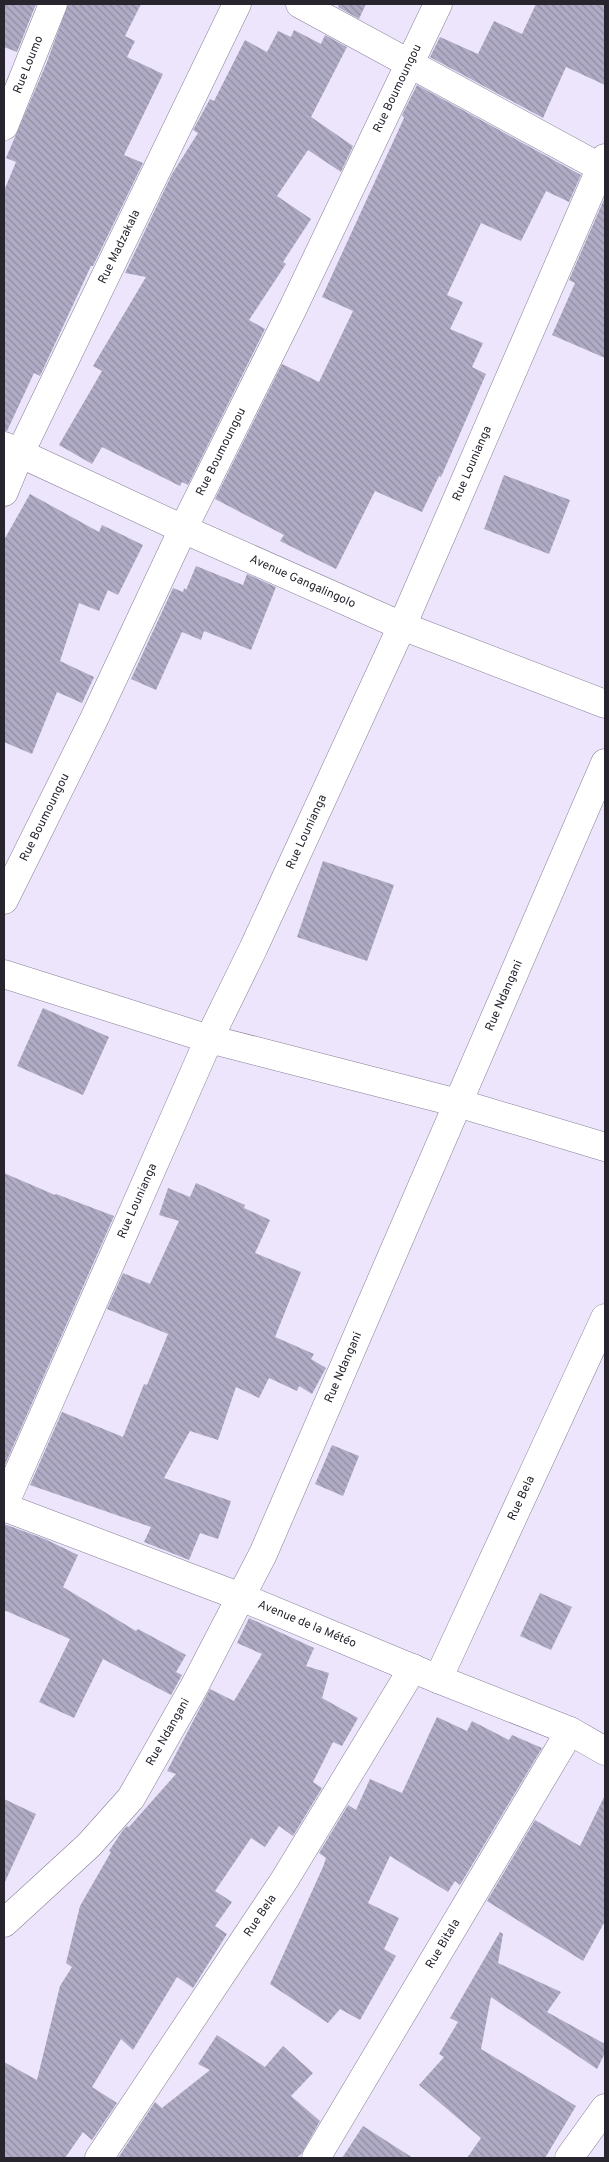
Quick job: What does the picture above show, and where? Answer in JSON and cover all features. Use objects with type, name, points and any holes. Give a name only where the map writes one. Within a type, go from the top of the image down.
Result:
[{"type":"street","name":"Rue Loumo","points":[[4,126],[53,4]]},
{"type":"street","name":"Rue Madzakala","points":[[4,492],[12,450],[237,4]]},
{"type":"street","points":[[300,4],[410,64],[604,165]]},
{"type":"street","name":"Rue Boumoungou","points":[[4,900],[94,719],[183,529],[292,310],[438,4]]},
{"type":"street","name":"Rue Lounianga","points":[[4,1506],[208,1039],[253,949],[402,626],[604,165]]},
{"type":"street","name":"Avenue Gangalingolo","points":[[12,450],[183,529],[402,626],[605,704]]},
{"type":"street","name":"Rue Ndangani","points":[[4,1923],[90,1845],[131,1798],[194,1687],[241,1597],[263,1554],[605,763]]},
{"type":"street","points":[[4,974],[208,1039],[458,1103],[605,1147]]},
{"type":"street","name":"Rue Bela","points":[[438,1679],[605,1318]]},
{"type":"street","name":"Avenue de la Météo","points":[[4,1506],[241,1597],[438,1679],[570,1731],[605,1751]]},
{"type":"street","name":"Rue Bela","points":[[99,2158],[285,1879],[413,1668]]},
{"type":"street","name":"Rue Bitala","points":[[316,2158],[570,1731]]},
{"type":"street","points":[[569,2158],[605,2108]]},
{"type":"building","points":[[4,4],[36,4],[17,52],[4,47]]},
{"type":"building","points":[[68,4],[141,4],[125,36],[135,41],[127,57],[163,74],[124,155],[143,163],[93,266],[91,266],[40,376],[34,373],[7,431],[4,431],[4,191],[16,162],[6,158],[47,62]]},
{"type":"building","points":[[339,4],[366,4],[359,19],[338,7]]},
{"type":"building","points":[[536,4],[605,4],[605,85],[566,67],[543,118],[430,57],[440,37],[478,54],[494,21],[522,34]]},
{"type":"building","points":[[294,30],[321,44],[325,35],[347,47],[311,117],[353,146],[341,172],[308,150],[277,196],[311,219],[283,262],[286,264],[249,320],[265,329],[188,485],[182,482],[180,486],[102,447],[92,464],[59,445],[102,371],[93,366],[146,277],[125,273],[172,174],[198,133],[193,130],[210,99],[214,101],[245,40],[267,52],[278,31],[291,37]]},
{"type":"building","points":[[417,85],[581,175],[569,202],[546,191],[521,241],[481,223],[447,295],[463,302],[450,329],[483,343],[472,367],[486,374],[441,477],[439,476],[422,512],[375,491],[336,569],[280,541],[284,535],[215,499],[282,364],[319,382],[353,311],[322,297],[404,118],[402,115]]},
{"type":"building","points":[[605,197],[605,358],[552,335],[575,283],[569,280]]},
{"type":"building","points":[[504,475],[570,500],[549,554],[484,529]]},
{"type":"building","points":[[30,494],[99,532],[102,525],[143,545],[118,595],[108,590],[99,611],[79,603],[60,661],[94,677],[82,703],[57,692],[32,754],[4,742],[4,540]]},
{"type":"building","points":[[196,566],[243,585],[247,574],[276,587],[251,650],[204,631],[201,640],[182,632],[156,690],[131,679],[173,588],[183,592],[184,588],[186,590]]},
{"type":"building","points":[[323,861],[394,885],[367,961],[297,937]]},
{"type":"building","points":[[43,1008],[109,1037],[83,1095],[17,1066]]},
{"type":"building","points":[[4,1173],[55,1195],[114,1216],[4,1467]]},
{"type":"building","points":[[196,1183],[245,1205],[244,1208],[270,1220],[255,1253],[301,1272],[275,1337],[314,1354],[311,1359],[326,1368],[312,1394],[299,1386],[297,1391],[269,1378],[259,1398],[236,1387],[218,1440],[190,1431],[164,1478],[231,1501],[218,1539],[200,1533],[189,1560],[144,1542],[151,1527],[30,1485],[62,1412],[123,1437],[144,1384],[147,1385],[168,1334],[107,1309],[123,1273],[150,1284],[179,1221],[159,1215],[168,1188],[190,1197]]},
{"type":"building","points":[[332,1445],[359,1456],[343,1496],[315,1484]]},
{"type":"building","points":[[4,1524],[45,1539],[78,1555],[63,1587],[136,1631],[138,1629],[186,1655],[176,1672],[182,1675],[171,1695],[103,1659],[74,1718],[39,1702],[70,1639],[4,1610]]},
{"type":"building","points":[[540,1593],[572,1607],[551,1650],[520,1636]]},
{"type":"building","points":[[249,1618],[314,1648],[306,1666],[329,1673],[322,1698],[358,1718],[342,1746],[333,1742],[313,1782],[322,1788],[293,1836],[279,1826],[265,1847],[251,1838],[215,1891],[232,1902],[215,1926],[227,1934],[193,1988],[177,1977],[133,2050],[121,2039],[92,2087],[117,2103],[92,2140],[83,2132],[65,2158],[4,2158],[4,2062],[37,2080],[60,1986],[72,1967],[66,1963],[80,1906],[111,1852],[109,1851],[123,1830],[127,1826],[129,1827],[176,1774],[167,1771],[210,1689],[234,1701],[262,1654],[237,1643]]},
{"type":"building","points":[[437,1717],[467,1731],[472,1721],[509,1740],[512,1735],[542,1748],[460,1885],[455,1881],[448,1892],[390,1856],[368,1903],[399,1918],[384,1949],[396,1956],[360,2020],[340,2009],[328,2023],[270,1984],[323,1867],[326,1858],[319,1853],[348,1805],[356,1810],[370,1779],[402,1793]]},
{"type":"building","points":[[605,1795],[605,1921],[583,1961],[487,1901],[535,1820],[580,1846]]},
{"type":"building","points":[[4,1799],[36,1814],[4,1884]]},
{"type":"building","points":[[500,1932],[503,1934],[498,1963],[561,1992],[547,2012],[605,2044],[605,2053],[597,2069],[491,1997],[481,2049],[576,2106],[545,2158],[467,2158],[481,2138],[419,2085],[444,2057],[439,2054],[458,2022],[450,2018]]},
{"type":"building","points":[[217,2035],[265,2067],[283,2046],[313,2073],[291,2096],[320,2121],[302,2153],[297,2158],[118,2158],[155,2102],[162,2108],[210,2070],[198,2064]]},
{"type":"building","points":[[363,2126],[413,2158],[342,2158]]}]
